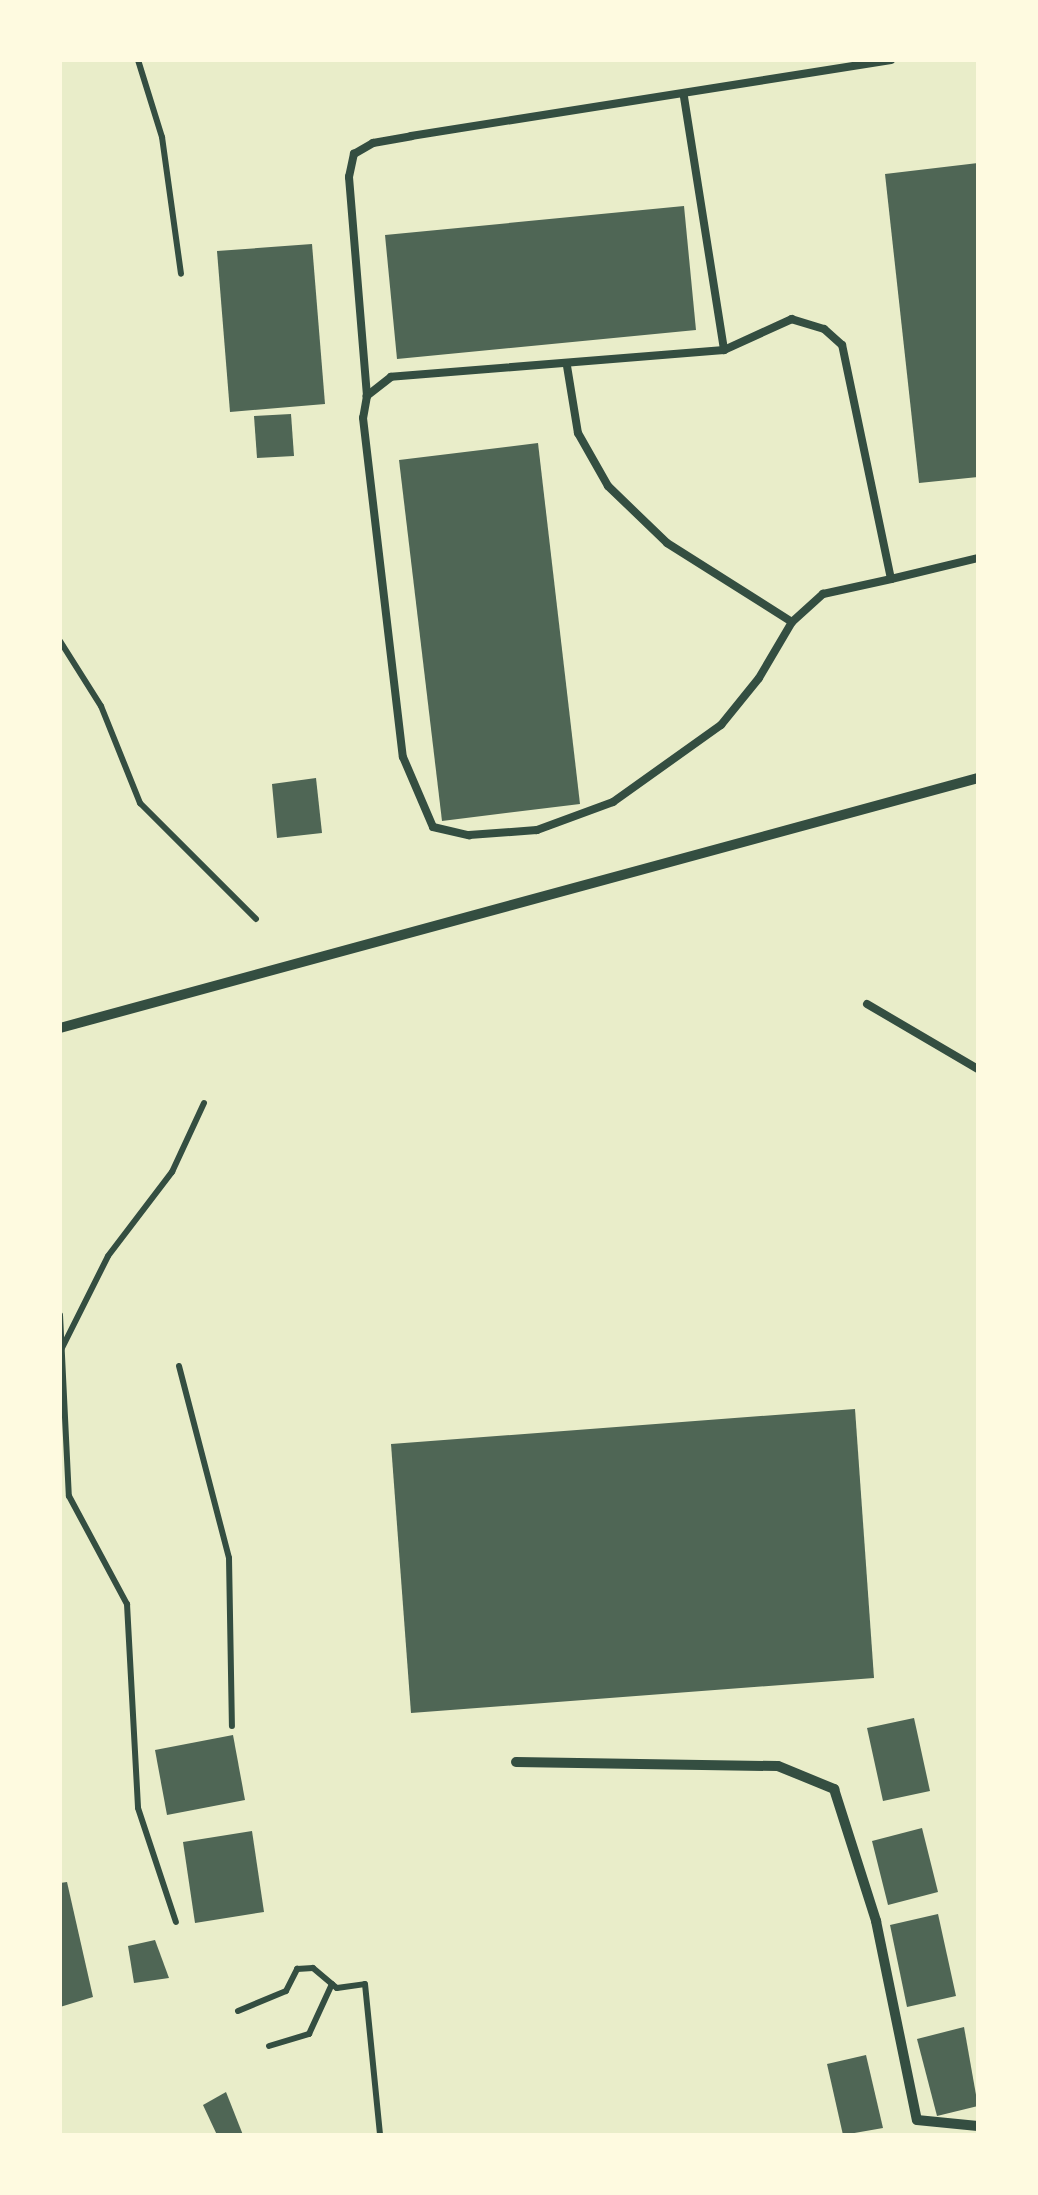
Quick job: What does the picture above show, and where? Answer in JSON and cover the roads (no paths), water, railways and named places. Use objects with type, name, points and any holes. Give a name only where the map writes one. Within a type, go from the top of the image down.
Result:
[{"type":"street","points":[[60,1028],[978,778]]},
{"type":"street","points":[[516,1762],[778,1766],[834,1790],[876,1922],[917,2120],[978,2126]]},
{"type":"lane","points":[[813,60],[816,72]]},
{"type":"lane","points":[[890,60],[684,97],[373,142],[354,154],[348,177],[368,396],[363,418],[403,757],[433,827],[469,835],[537,830],[614,802],[721,725],[792,622],[823,594],[978,558]]},
{"type":"lane","points":[[684,97],[724,350]]},
{"type":"lane","points":[[368,396],[391,377],[567,366],[724,350],[792,319],[824,329],[842,345],[891,579]]},
{"type":"lane","points":[[567,366],[578,433],[608,486],[666,543],[792,622]]},
{"type":"lane","points":[[867,1004],[978,1069]]}]
